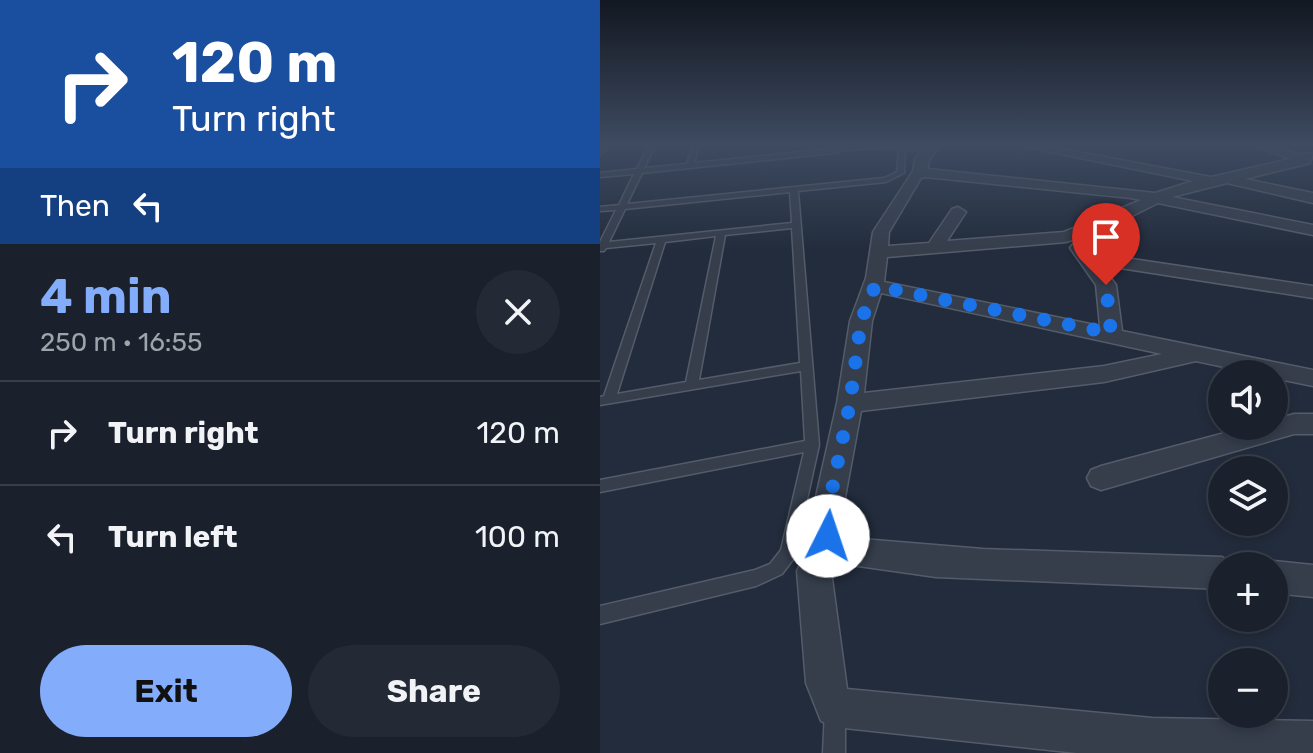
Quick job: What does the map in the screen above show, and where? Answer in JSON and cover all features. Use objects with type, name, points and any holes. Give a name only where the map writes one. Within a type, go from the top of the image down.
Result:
[{"type":"street","points":[[909,180],[881,232],[875,286],[861,321],[850,403],[826,519],[828,536],[841,552],[905,562],[1139,567],[1208,572]]},
{"type":"street","points":[[974,180],[1153,198],[1313,230]]},
{"type":"street","points":[[878,252],[1066,237],[1100,225],[1153,198],[1219,180]]},
{"type":"street","points":[[1221,180],[1313,198]]},
{"type":"street","points":[[936,245],[958,212]]},
{"type":"street","points":[[1066,237],[1089,258],[1106,285],[1111,333]]},
{"type":"street","points":[[1089,258],[1313,292]]},
{"type":"street","points":[[875,286],[1111,333],[1194,355],[1313,378]]},
{"type":"street","points":[[850,403],[1104,374],[1194,355]]},
{"type":"street","points":[[1101,478],[1294,424],[1313,424]]},
{"type":"street","points":[[814,571],[825,683],[835,707],[1154,746],[1313,742]]},
{"type":"street","points":[[1288,578],[1313,581]]},
{"type":"lane","points":[[601,248],[633,180]]},
{"type":"lane","points":[[600,209],[885,180]]},
{"type":"lane","points":[[600,615],[756,578],[776,569],[788,553],[812,445],[794,190]]},
{"type":"lane","points":[[601,248],[797,225]]},
{"type":"lane","points":[[692,385],[721,235]]},
{"type":"lane","points":[[661,240],[604,400],[807,366]]},
{"type":"lane","points":[[600,486],[812,445]]},
{"type":"lane","points":[[834,753],[835,707]]},
{"type":"route","points":[[828,536],[826,519],[850,403],[861,321],[875,286],[1111,333],[1106,285]]}]
